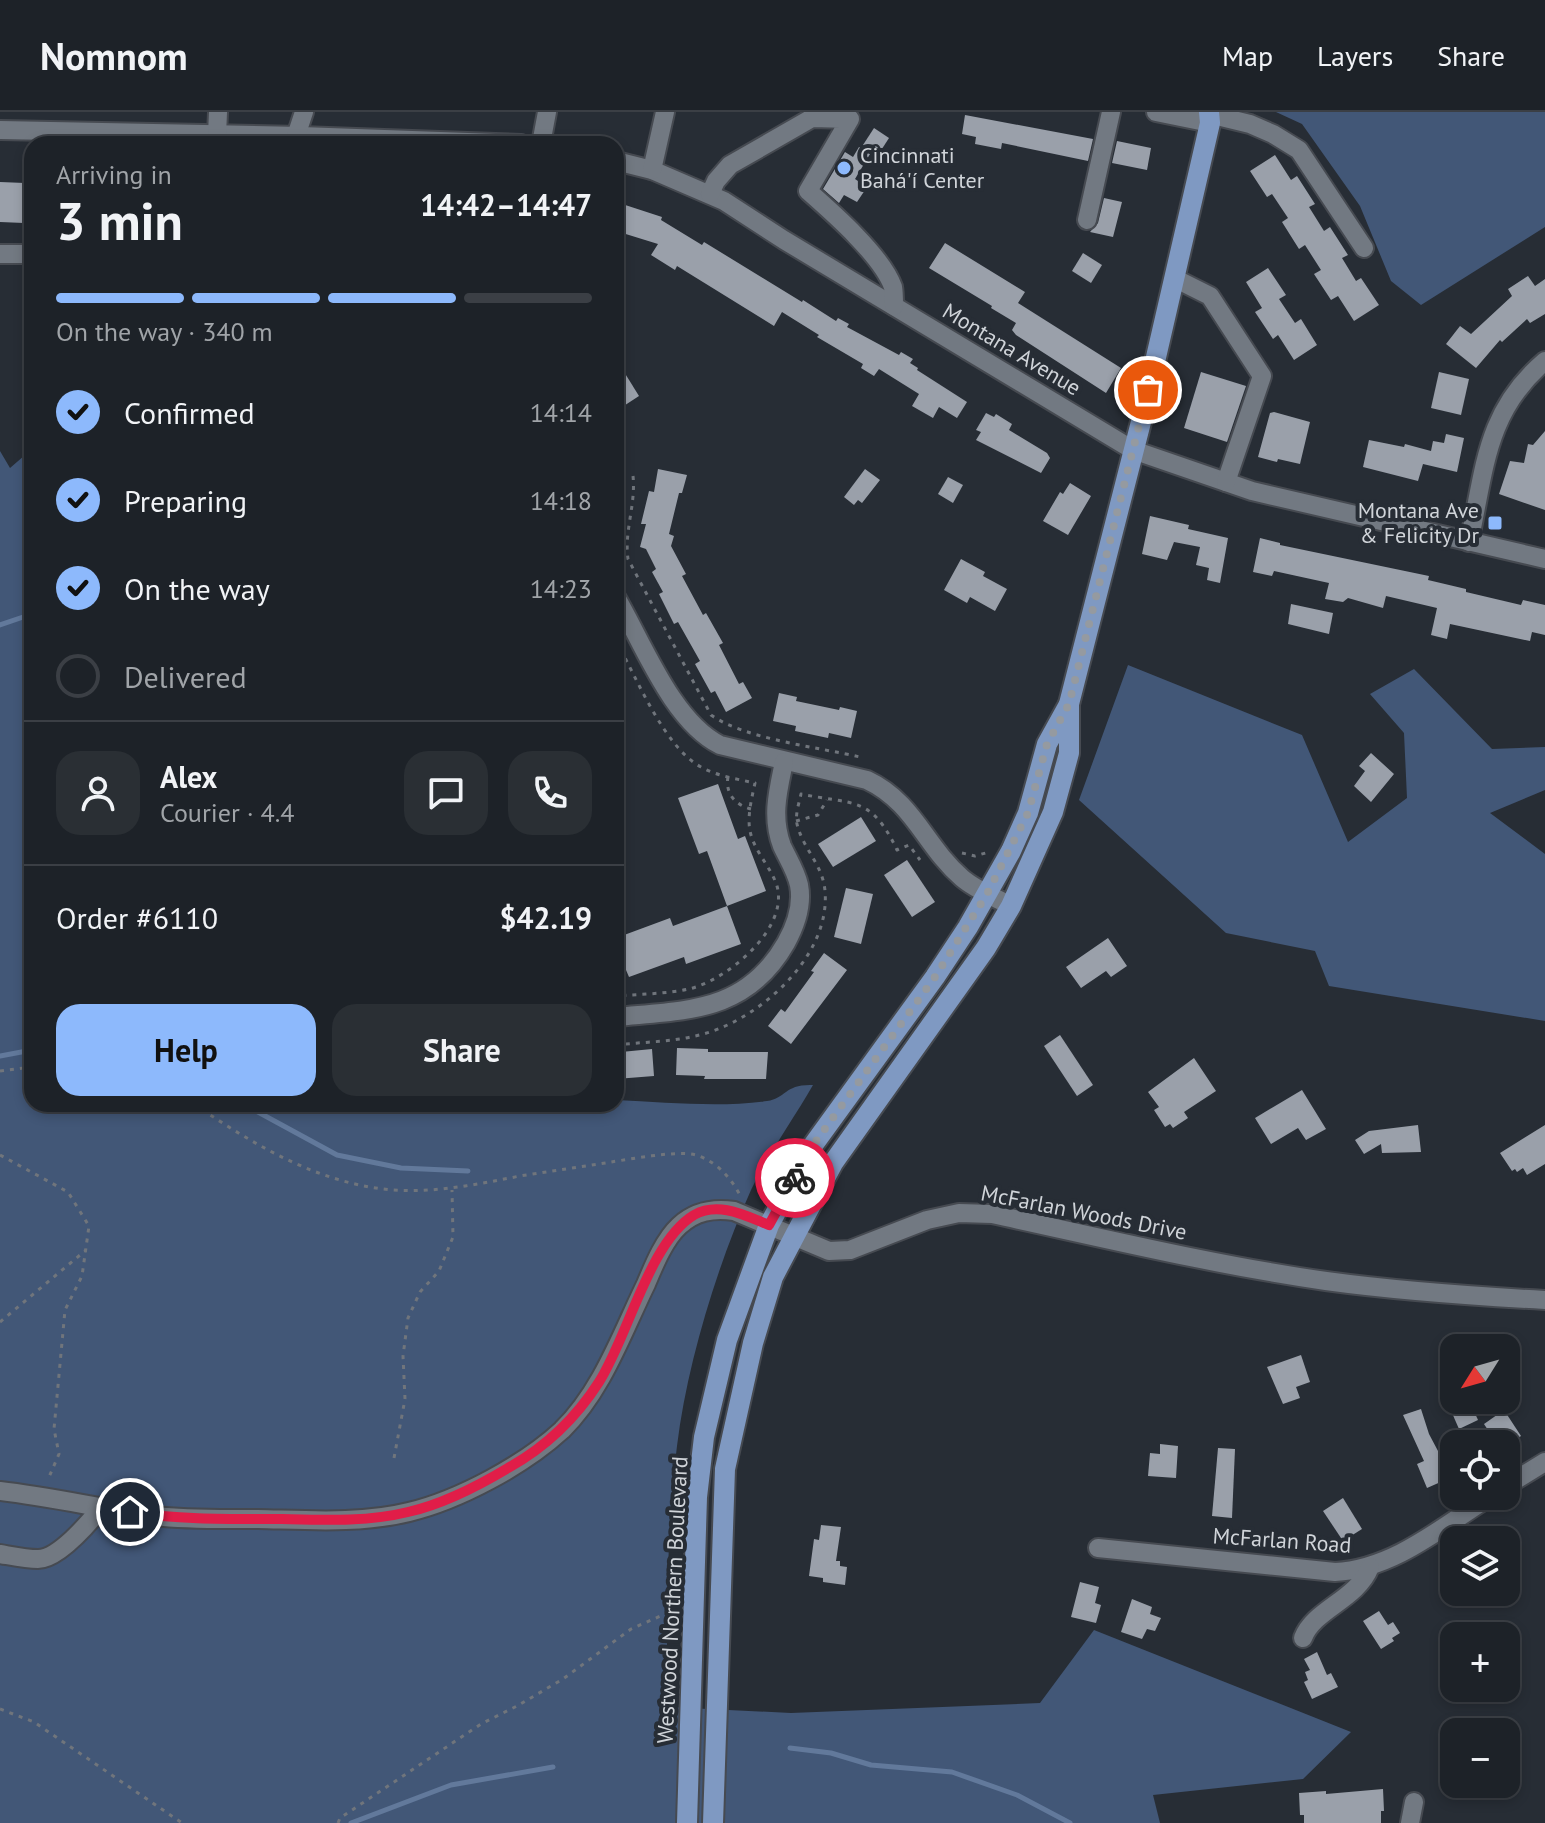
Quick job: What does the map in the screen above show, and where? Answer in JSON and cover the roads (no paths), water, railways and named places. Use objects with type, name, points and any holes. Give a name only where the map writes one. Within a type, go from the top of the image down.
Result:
[{"type":"main road","name":"Westwood Northern Boulevard","points":[[713,1823],[725,1469],[753,1343],[773,1277],[833,1163],[986,948],[1011,906],[1053,812],[1069,753],[1069,704],[1213,115]]},
{"type":"main road","name":"Westwood Northern Boulevard","points":[[687,1823],[697,1497],[704,1437],[727,1340],[769,1225],[811,1148],[935,977],[987,894],[1028,813],[1047,744],[1069,704]]},
{"type":"street","points":[[217,135],[218,112]]},
{"type":"street","points":[[299,136],[304,112]]},
{"type":"street","points":[[542,136],[547,112]]},
{"type":"street","points":[[652,170],[665,112]]},
{"type":"street","points":[[1087,220],[1111,112]]},
{"type":"street","points":[[1156,112],[1213,115],[1250,124],[1299,150],[1364,248]]},
{"type":"street","points":[[710,194],[716,181],[730,165],[812,118],[850,119],[808,191],[849,227],[875,259],[893,287],[894,306]]},
{"type":"street","points":[[0,130],[26,136]]},
{"type":"street","points":[[156,136],[227,136]]},
{"type":"street","name":"Montana Avenue","points":[[624,163],[652,170],[710,194],[1133,450],[1267,494],[1545,559]]},
{"type":"street","points":[[0,254],[24,254]]},
{"type":"street","points":[[1174,278],[1210,296],[1262,376],[1226,482]]},
{"type":"street","points":[[1469,542],[1492,435],[1513,394],[1545,361]]},
{"type":"street","points":[[624,616],[679,710],[692,726],[720,745],[867,780],[887,789],[906,807],[959,876],[1011,906]]},
{"type":"street","points":[[624,1016],[696,1009],[722,1002],[753,985],[775,961],[797,921],[799,903],[799,886],[776,826],[775,807],[784,762]]},
{"type":"street","name":"McFarlan Woods Drive","points":[[0,1491],[160,1517],[374,1518],[409,1512],[441,1501],[506,1470],[563,1428],[600,1381],[656,1262],[677,1228],[697,1213],[718,1209],[734,1211],[829,1251],[850,1250],[927,1220],[959,1213],[992,1214],[1218,1262],[1327,1281],[1545,1300]]},
{"type":"street","points":[[1520,1477],[1545,1462]]},
{"type":"street","points":[[0,1554],[39,1559],[48,1557],[60,1550],[101,1508]]},
{"type":"street","name":"McFarlan Road","points":[[1098,1548],[1335,1572],[1370,1567],[1390,1559],[1469,1510]]},
{"type":"street","points":[[1303,1638],[1317,1620],[1359,1586],[1370,1567]]},
{"type":"street","points":[[692,1633],[718,1634]]},
{"type":"street","points":[[1410,1823],[1414,1802]]},
{"type":"waterway","points":[[0,625],[24,617]]},
{"type":"waterway","points":[[0,1056],[24,1052]]},
{"type":"waterway","points":[[258,1112],[337,1155],[401,1168],[468,1171]]},
{"type":"waterway","points":[[790,1748],[831,1753],[871,1765],[952,1772],[1017,1795],[1070,1823]]},
{"type":"waterway","points":[[351,1823],[451,1785],[553,1767]]},
{"type":"place","name":"Cincinnati Bahá'í Center","points":[[844,168]]},
{"type":"place","name":"Montana Ave & Felicity Dr","points":[[1495,523]]}]
